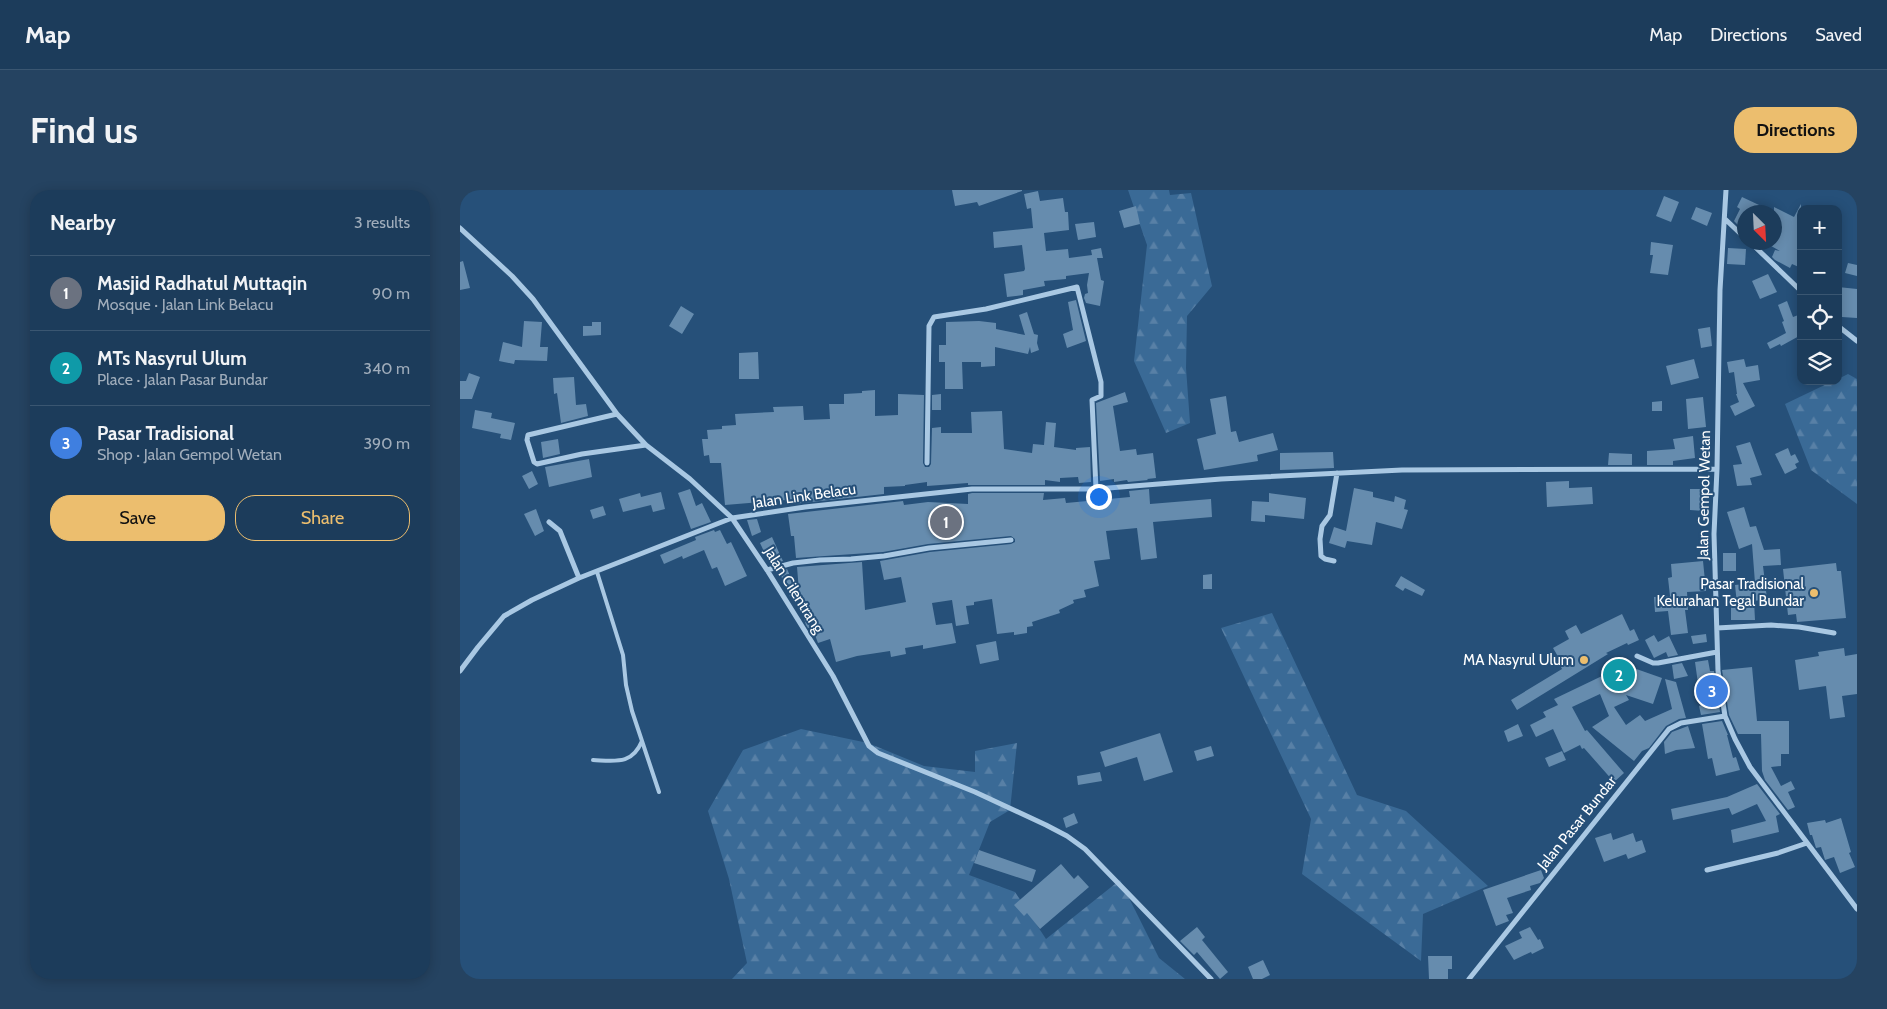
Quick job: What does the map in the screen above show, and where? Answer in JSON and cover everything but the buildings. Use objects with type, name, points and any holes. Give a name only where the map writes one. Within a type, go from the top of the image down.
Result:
[{"type":"street","name":"Jalan Gempol Wetan","points":[[1726,190],[1720,290],[1714,534],[1714,590],[1718,671],[1725,716],[1734,739],[1750,767],[1857,909]]},
{"type":"street","points":[[1725,219],[1737,230]]},
{"type":"street","name":"Jalan Cilentrang","points":[[460,228],[512,276],[532,299],[617,414],[646,444],[690,478],[732,518],[833,676],[869,746],[874,751],[975,792],[1046,824],[1067,836],[1085,849],[1211,979]]},
{"type":"street","points":[[1758,250],[1797,287]]},
{"type":"street","points":[[927,463],[929,326],[931,320],[934,317],[986,309],[1077,287],[1101,382],[1101,396],[1092,400],[1096,489]]},
{"type":"street","points":[[1842,329],[1857,341]]},
{"type":"street","points":[[617,414],[528,435],[527,440],[534,462],[537,464],[582,454],[646,444]]},
{"type":"street","name":"Jalan Link Belacu","points":[[460,670],[504,616],[532,600],[580,578],[732,518],[823,505],[972,489],[1096,489],[1222,479],[1402,470],[1717,470]]},
{"type":"street","points":[[1334,561],[1321,556],[1320,539],[1322,526],[1330,515],[1337,473]]},
{"type":"street","points":[[549,522],[560,531],[580,578]]},
{"type":"street","points":[[767,570],[793,563],[884,556],[929,548],[1010,540]]},
{"type":"street","points":[[1717,628],[1771,625],[1799,627],[1834,634]]},
{"type":"street","points":[[1637,656],[1653,663],[1658,663],[1717,652]]},
{"type":"street","name":"Jalan Pasar Bundar","points":[[1469,979],[1669,729],[1681,723],[1725,716]]},
{"type":"street","points":[[1707,870],[1778,853],[1807,843]]},
{"type":"lane","points":[[597,572],[623,655],[628,697],[659,792]]},
{"type":"lane","points":[[593,760],[615,761],[625,759],[638,751],[642,741]]},
{"type":"green space","points":[[1128,190],[1169,190],[1170,195],[1191,193],[1212,286],[1187,316],[1186,368],[1190,423],[1166,433],[1134,361],[1147,245]]},
{"type":"green space","points":[[1848,374],[1857,379],[1857,504],[1811,470],[1785,404],[1825,385],[1842,385],[1842,377]]},
{"type":"green space","points":[[1272,613],[1357,795],[1406,811],[1488,886],[1423,914],[1421,961],[1302,874],[1311,819],[1221,628]]},
{"type":"green space","points":[[801,729],[868,743],[924,766],[975,772],[975,751],[1017,743],[1010,810],[990,822],[969,875],[1015,892],[1046,939],[1120,880],[1159,958],[1185,979],[732,979],[747,963],[729,879],[708,811],[743,750]]},
{"type":"place","name":"Masjid Radhatul Muttaqin","points":[[946,522]]},
{"type":"place","name":"Pasar Tradisional Kelurahan Tegal Bundar","points":[[1814,593]]},
{"type":"place","name":"MA Nasyrul Ulum","points":[[1584,660]]},
{"type":"place","name":"MTs Nasyrul Ulum","points":[[1619,675]]},
{"type":"place","name":"Pasar Tradisional","points":[[1712,691]]}]
